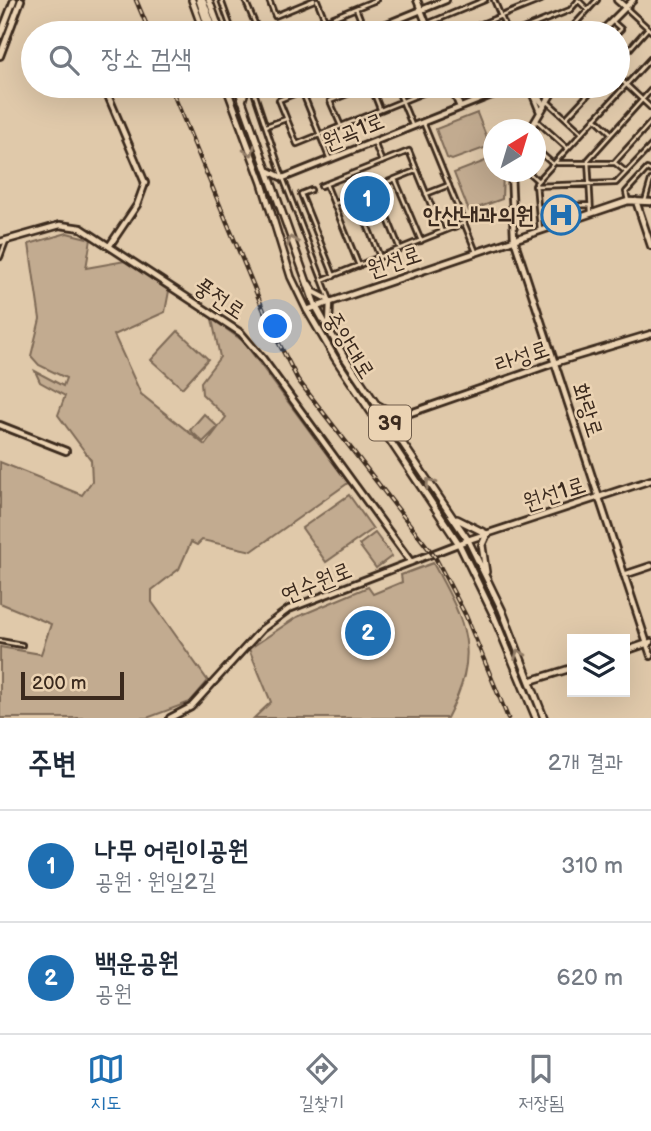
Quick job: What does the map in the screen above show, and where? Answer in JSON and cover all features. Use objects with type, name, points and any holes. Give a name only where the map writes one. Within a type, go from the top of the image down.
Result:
[{"type":"main road","points":[[192,0],[200,21]]},
{"type":"main road","points":[[201,0],[208,21]]},
{"type":"main road","points":[[210,2],[217,21]]},
{"type":"main road","name":"중앙대로","points":[[230,98],[262,183],[291,276],[307,310],[335,358],[459,544],[493,614],[536,718]]},
{"type":"main road","name":"39","points":[[241,98],[315,305],[468,540],[544,718]]},
{"type":"main road","points":[[451,515],[475,531],[487,534],[482,545],[488,582]]},
{"type":"street","points":[[0,36],[12,0]]},
{"type":"street","points":[[0,56],[21,0]]},
{"type":"street","points":[[210,2],[220,0],[228,21]]},
{"type":"street","points":[[245,0],[254,21]]},
{"type":"street","points":[[269,0],[275,16],[315,0],[325,21],[376,0]]},
{"type":"street","points":[[417,0],[425,21]]},
{"type":"street","points":[[433,21],[485,0]]},
{"type":"street","points":[[494,0],[503,21]]},
{"type":"street","points":[[488,21],[541,0]]},
{"type":"street","points":[[543,21],[570,10],[578,0],[588,10]]},
{"type":"street","points":[[578,21],[597,0]]},
{"type":"street","points":[[617,0],[650,29],[630,50]]},
{"type":"street","points":[[612,21],[634,0]]},
{"type":"street","points":[[398,21],[443,1]]},
{"type":"street","points":[[356,8],[361,21]]},
{"type":"street","points":[[630,81],[651,58]]},
{"type":"street","points":[[630,89],[651,107]]},
{"type":"street","points":[[592,215],[588,163],[651,90]]},
{"type":"street","points":[[109,98],[145,183],[137,205],[110,245]]},
{"type":"street","points":[[255,98],[330,300],[327,320],[330,331]]},
{"type":"street","points":[[284,98],[279,100],[297,144],[410,98]]},
{"type":"street","points":[[305,98],[330,160]]},
{"type":"street","points":[[338,98],[330,101],[341,126]]},
{"type":"street","points":[[374,98],[380,110]]},
{"type":"street","points":[[401,98],[412,127]]},
{"type":"street","points":[[456,98],[460,107]]},
{"type":"street","name":"원곡1로","points":[[283,178],[484,98]]},
{"type":"street","points":[[534,98],[540,112]]},
{"type":"street","points":[[539,98],[582,133]]},
{"type":"street","points":[[536,119],[548,98]]},
{"type":"street","points":[[566,118],[585,98]]},
{"type":"street","points":[[546,172],[614,98]]},
{"type":"street","points":[[266,126],[287,118]]},
{"type":"street","points":[[595,118],[612,133]]},
{"type":"street","points":[[423,122],[476,252]]},
{"type":"street","points":[[614,163],[651,122]]},
{"type":"street","points":[[546,129],[568,148]]},
{"type":"street","points":[[374,142],[382,162]]},
{"type":"street","points":[[535,186],[616,183],[651,146]]},
{"type":"street","points":[[321,186],[409,151],[442,232]]},
{"type":"street","points":[[546,157],[554,164],[614,163],[626,173]]},
{"type":"street","points":[[267,169],[283,178]]},
{"type":"street","points":[[628,201],[626,192],[647,169],[651,171]]},
{"type":"street","points":[[334,204],[416,170]]},
{"type":"street","points":[[276,195],[283,178]]},
{"type":"street","points":[[395,179],[421,241]]},
{"type":"street","points":[[645,201],[651,180]]},
{"type":"street","name":"화랑로","points":[[511,182],[514,239],[624,575],[649,643],[651,656]]},
{"type":"street","points":[[537,182],[535,186],[540,231]]},
{"type":"street","points":[[326,184],[359,266]]},
{"type":"street","points":[[426,194],[449,185]]},
{"type":"street","points":[[375,187],[400,249]]},
{"type":"street","points":[[291,198],[311,190]]},
{"type":"street","points":[[301,194],[334,276]]},
{"type":"street","points":[[355,195],[380,257]]},
{"type":"street","points":[[636,200],[651,246]]},
{"type":"street","name":"원선로","points":[[307,310],[315,305],[628,201],[651,202]]},
{"type":"street","points":[[537,207],[590,205]]},
{"type":"street","points":[[322,280],[464,223]]},
{"type":"street","name":"풍전로","points":[[3,241],[69,225],[81,228],[248,340],[411,562]]},
{"type":"street","points":[[0,257],[3,241]]},
{"type":"street","points":[[305,278],[314,292],[330,300]]},
{"type":"street","name":"라성로","points":[[405,415],[554,363],[651,334]]},
{"type":"street","points":[[378,405],[399,417],[405,415]]},
{"type":"street","points":[[402,441],[400,423],[405,415]]},
{"type":"street","points":[[0,425],[66,451]]},
{"type":"street","name":"원선1로","points":[[468,540],[651,480]]},
{"type":"street","name":"연수원로","points":[[170,718],[191,707],[275,618],[289,610],[468,540]]},
{"type":"street","points":[[624,575],[651,566]]},
{"type":"street","points":[[0,641],[22,645]]},
{"type":"street","points":[[630,649],[649,643]]},
{"type":"street","points":[[530,681],[567,670]]},
{"type":"shaded area","points":[[477,113],[483,128],[483,149],[452,160],[447,158],[436,129]]},
{"type":"shaded area","points":[[483,162],[483,182],[503,182],[502,199],[469,211],[454,173]]},
{"type":"shaded area","points":[[67,233],[91,239],[86,268],[125,261],[169,291],[165,312],[114,335],[141,394],[205,445],[226,417],[202,394],[201,382],[220,357],[212,319],[243,341],[348,483],[252,551],[202,540],[197,545],[191,542],[179,569],[152,590],[152,602],[208,681],[190,702],[147,718],[0,718],[0,647],[41,654],[51,624],[0,603],[0,462],[82,495],[92,481],[91,460],[58,415],[65,396],[40,382],[35,371],[63,386],[66,378],[39,365],[31,356],[40,319],[29,244]]},
{"type":"shaded area","points":[[178,331],[208,359],[182,388],[151,360]]},
{"type":"shaded area","points":[[204,414],[218,427],[203,442],[190,430]]},
{"type":"shaded area","points":[[349,495],[373,529],[326,562],[302,528]]},
{"type":"shaded area","points":[[375,533],[392,556],[376,568],[359,545]]},
{"type":"shaded area","points":[[433,563],[454,604],[466,639],[464,675],[447,718],[254,718],[271,702],[249,649],[297,617],[368,587],[373,594],[402,582],[401,575]]},
{"type":"railway","points":[[136,0],[145,21]]},
{"type":"railway","points":[[175,98],[272,330],[298,380],[435,557],[466,616],[508,718]]},
{"type":"place","name":"나무 어린이공원","points":[[367,199]]},
{"type":"place","name":"안산내과의원","points":[[561,215]]},
{"type":"place","name":"백운공원","points":[[368,633]]}]
